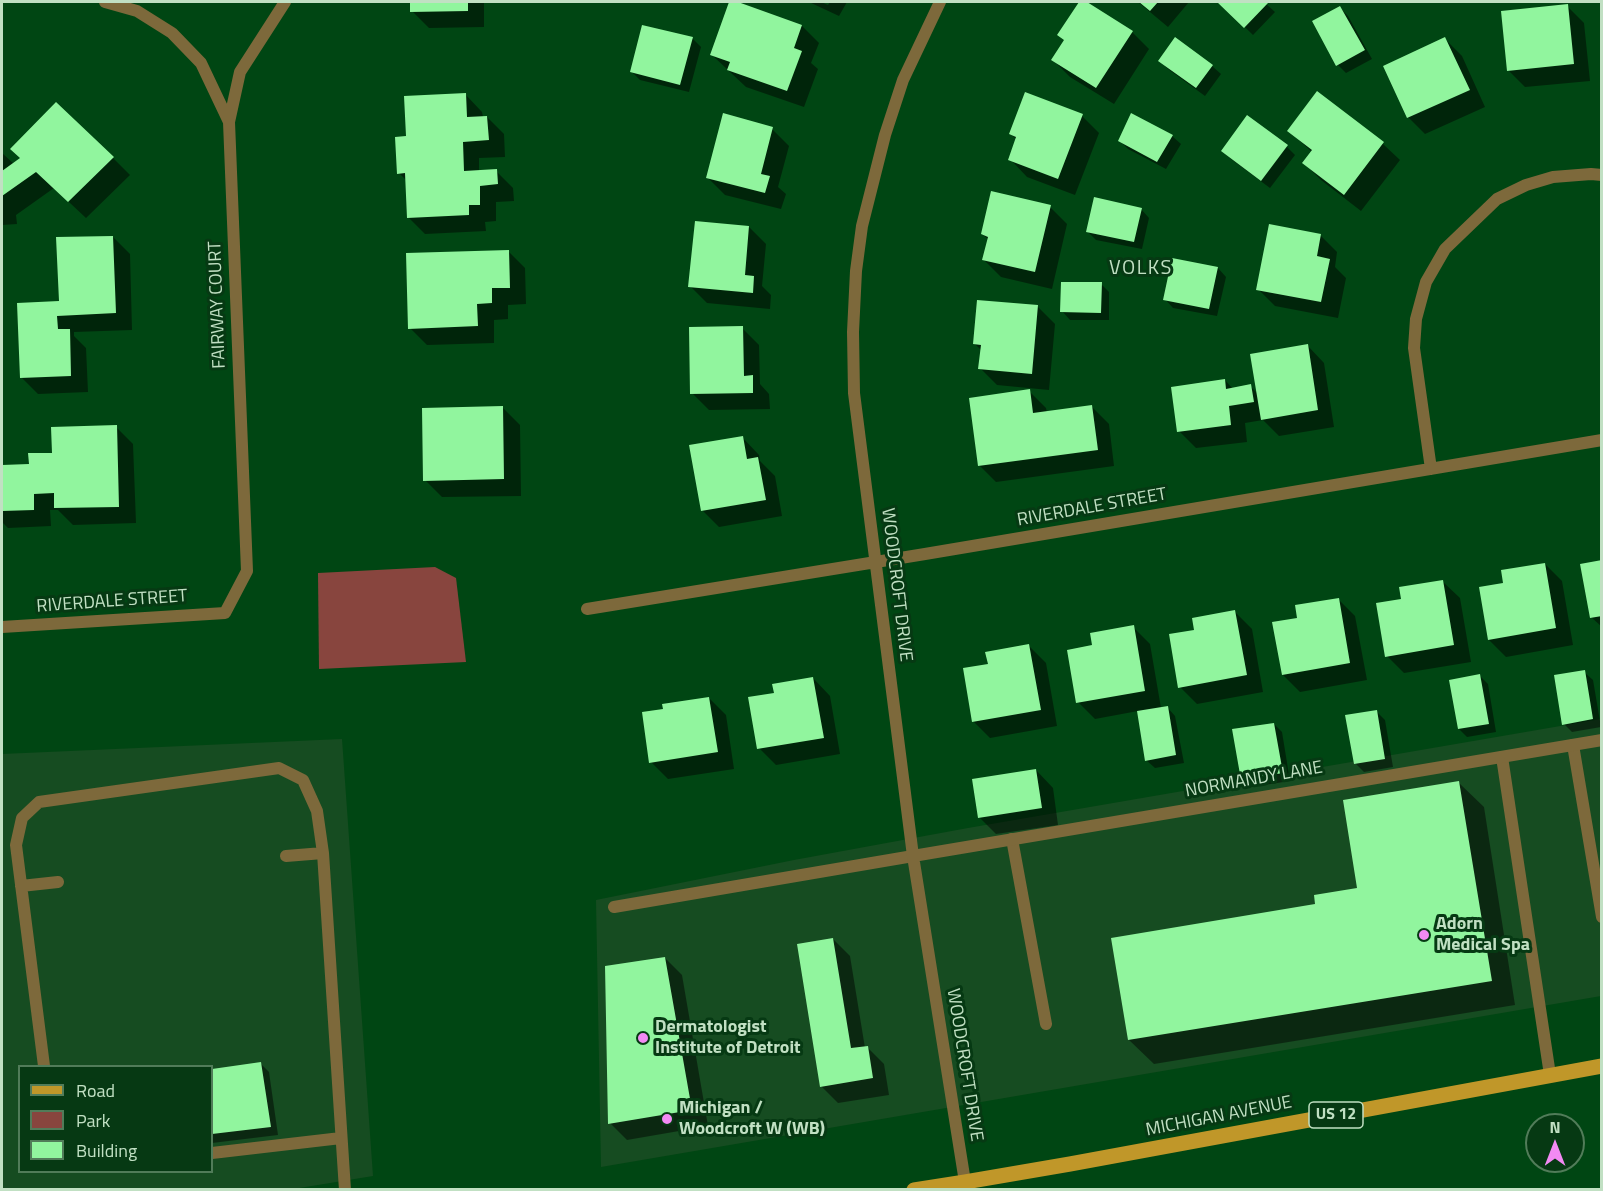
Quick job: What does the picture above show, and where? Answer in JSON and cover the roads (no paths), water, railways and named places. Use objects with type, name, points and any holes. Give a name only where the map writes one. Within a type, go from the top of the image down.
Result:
[{"type":"main road","name":"MICHIGAN AVENUE","points":[[914,1190],[1070,1164],[1602,1066]]},
{"type":"street","name":"FAIRWAY COURT","points":[[105,2],[137,11],[172,33],[201,63],[229,122],[247,571],[225,613]]},
{"type":"street","points":[[229,122],[240,72],[285,2]]},
{"type":"street","name":"WOODCROFT DRIVE","points":[[940,2],[903,80],[885,135],[862,226],[856,271],[853,332],[854,393],[913,856],[965,1182]]},
{"type":"street","points":[[1431,469],[1414,348],[1416,319],[1426,282],[1445,249],[1497,199],[1526,185],[1553,177],[1591,174],[1602,176]]},
{"type":"street","name":"RIVERDALE STREET","points":[[587,609],[875,563],[1602,440]]},
{"type":"street","name":"RIVERDALE STREET","points":[[2,627],[225,613]]},
{"type":"street","name":"NORMANDY LANE","points":[[614,906],[1602,740]]},
{"type":"street","points":[[1573,745],[1602,917]]},
{"type":"street","points":[[1502,757],[1550,1075]]},
{"type":"street","points":[[44,1065],[16,845],[22,818],[39,802],[279,768],[303,780],[317,812],[323,853],[345,1190]]},
{"type":"street","points":[[1012,839],[1046,1024]]},
{"type":"street","points":[[286,856],[323,853]]},
{"type":"street","points":[[21,886],[58,882]]},
{"type":"street","points":[[213,1153],[341,1138]]},
{"type":"place","name":"Adorn Medical Spa","points":[[1424,935]]},
{"type":"place","name":"Dermatologist Institute of Detroit","points":[[643,1038]]},
{"type":"place","name":"Michigan / Woodcroft W (WB)","points":[[667,1119]]},
{"type":"district","name":"VOLKS","points":[[1141,269]]}]
